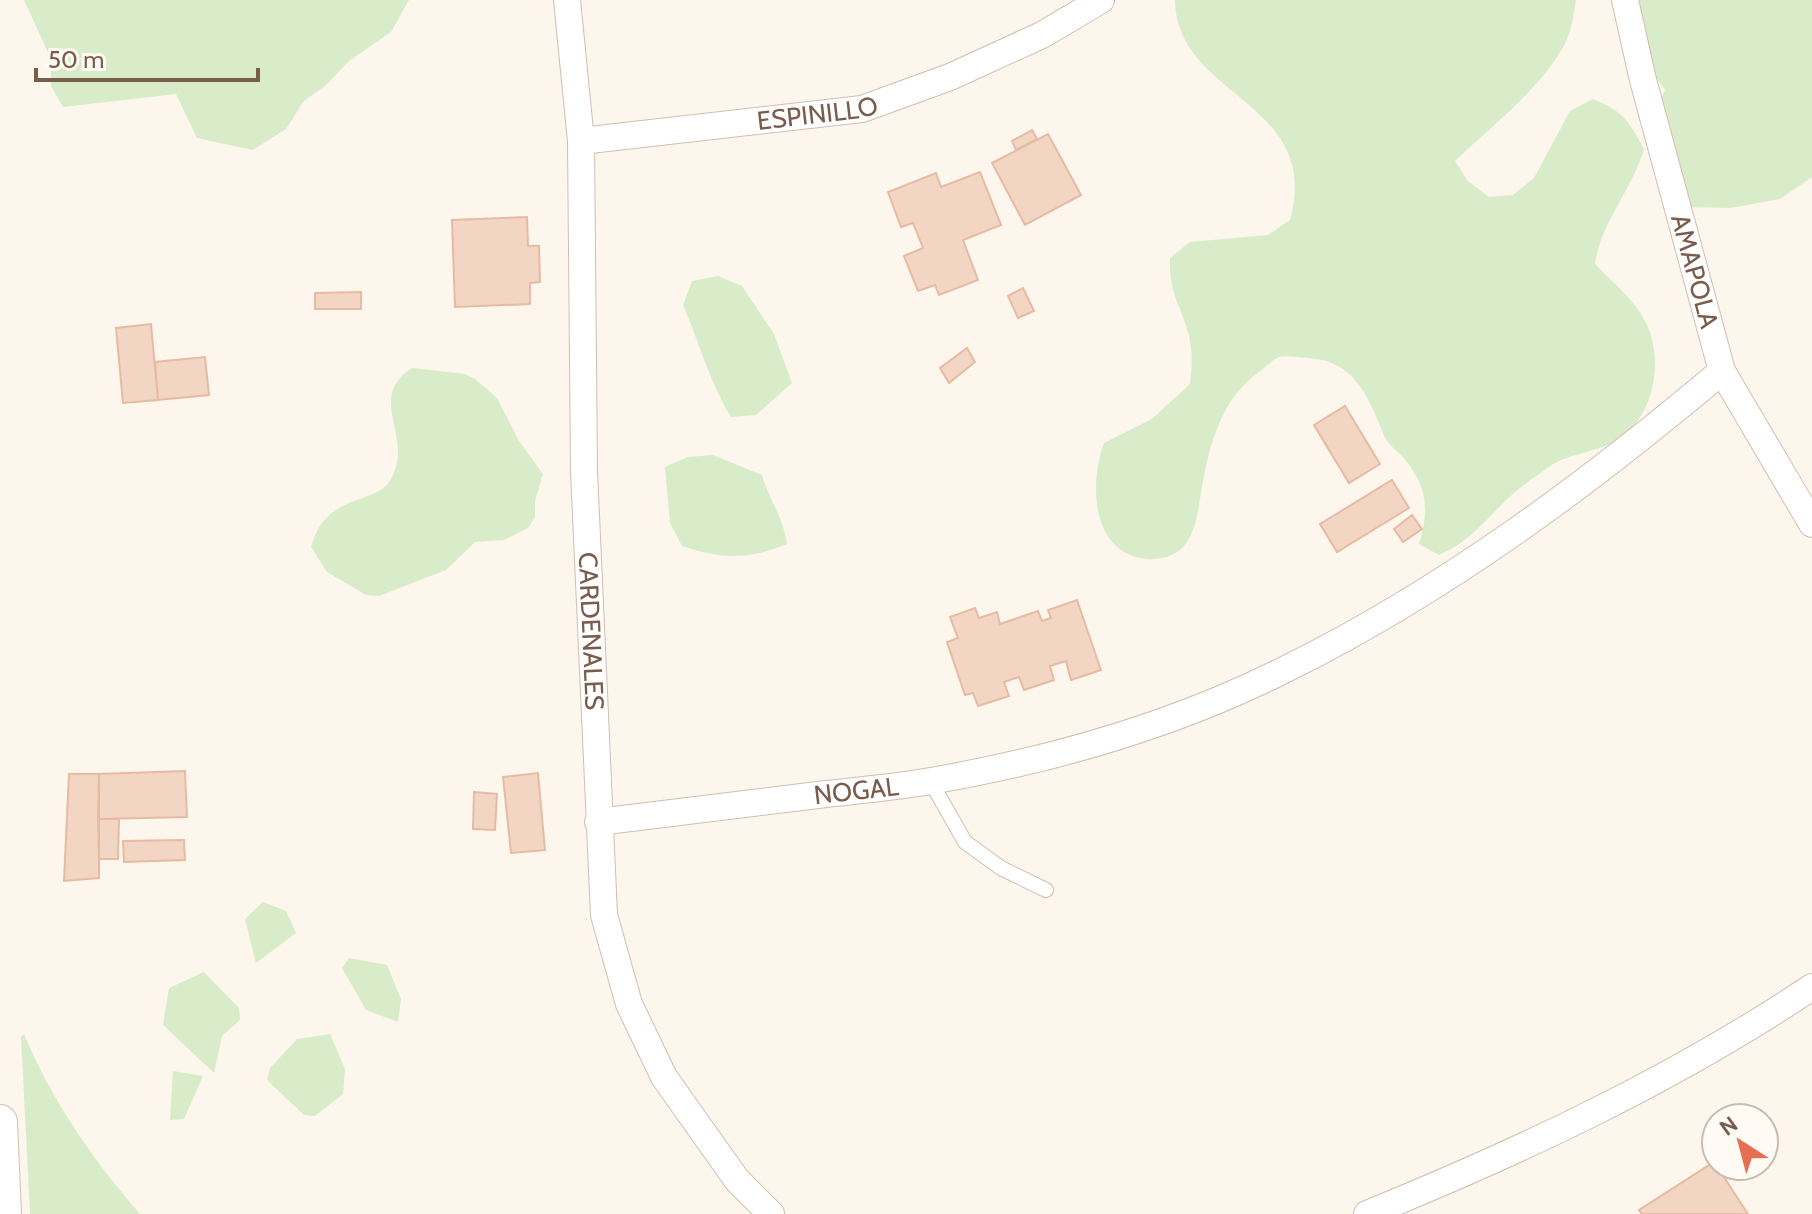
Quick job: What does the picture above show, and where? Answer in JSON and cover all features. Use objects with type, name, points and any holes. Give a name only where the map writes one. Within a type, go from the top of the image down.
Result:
[{"type":"street","name":"CARDENALES","points":[[567,0],[581,141],[584,471],[604,915],[629,1004],[664,1077],[737,1180],[771,1214]]},
{"type":"street","name":"ESPINILLO","points":[[581,141],[862,109],[950,77],[1042,35],[1101,0]]},
{"type":"street","name":"AMAPOLA","points":[[1625,0],[1643,80],[1722,371],[1812,524]]},
{"type":"street","name":"NOGAL","points":[[598,822],[931,782],[1111,737],[1187,711],[1286,670],[1390,612],[1537,516],[1633,446],[1722,371]]},
{"type":"street","points":[[1367,1214],[1508,1156],[1605,1107],[1812,987]]},
{"type":"street","points":[[0,1122],[4,1214]]},
{"type":"lane","points":[[931,782],[965,842],[1001,868],[1046,890]]},
{"type":"green space","points":[[24,0],[409,0],[391,32],[349,61],[326,85],[304,101],[286,129],[253,150],[197,138],[176,94],[63,107],[51,86],[51,59]]},
{"type":"green space","points":[[1175,0],[1576,0],[1570,31],[1551,66],[1520,101],[1455,161],[1468,181],[1489,197],[1513,195],[1534,178],[1570,111],[1593,99],[1612,108],[1634,131],[1644,149],[1604,234],[1595,264],[1637,308],[1652,339],[1653,385],[1649,400],[1633,426],[1613,442],[1549,467],[1514,493],[1470,535],[1439,555],[1419,544],[1425,509],[1417,477],[1386,440],[1357,383],[1348,373],[1324,361],[1279,357],[1246,383],[1226,409],[1209,454],[1194,528],[1181,549],[1165,557],[1147,559],[1128,554],[1115,545],[1105,531],[1096,496],[1099,460],[1104,443],[1152,419],[1190,384],[1191,345],[1173,289],[1170,258],[1190,242],[1268,235],[1290,220],[1295,180],[1286,149],[1268,123],[1198,59],[1182,33]]},
{"type":"green space","points":[[1629,0],[1812,0],[1812,177],[1780,199],[1730,208],[1688,207],[1660,102],[1665,90],[1651,71]]},
{"type":"green space","points":[[718,276],[742,286],[774,334],[792,383],[756,415],[731,417],[683,305],[692,281]]},
{"type":"green space","points":[[412,368],[465,374],[497,398],[519,441],[543,474],[535,501],[535,517],[528,528],[504,540],[475,542],[446,570],[379,596],[366,595],[327,572],[311,547],[318,529],[328,517],[339,508],[375,493],[391,479],[398,448],[392,392]]},
{"type":"green space","points":[[713,455],[762,475],[783,525],[787,544],[760,553],[734,556],[682,546],[670,523],[665,467],[688,457]]},
{"type":"green space","points":[[263,902],[286,911],[296,933],[256,963],[245,919]]},
{"type":"green space","points":[[349,958],[387,965],[401,999],[398,1022],[366,1010],[342,968]]},
{"type":"green space","points":[[204,972],[239,1008],[240,1020],[222,1036],[214,1073],[163,1025],[169,988]]},
{"type":"green space","points":[[24,1034],[47,1083],[75,1129],[140,1214],[30,1214],[21,1037]]},
{"type":"green space","points":[[330,1034],[345,1069],[343,1094],[315,1116],[304,1115],[267,1080],[270,1068],[297,1039]]},
{"type":"green space","points":[[173,1071],[203,1076],[184,1119],[170,1120]]},
{"type":"building","points":[[1032,130],[1037,139],[1016,150],[1012,141]]},
{"type":"building","points":[[1048,134],[1081,195],[1025,225],[992,163]]},
{"type":"building","points":[[980,172],[1001,225],[963,240],[978,280],[939,295],[935,285],[918,291],[904,256],[923,248],[913,223],[901,227],[888,192],[936,173],[941,187]]},
{"type":"building","points":[[527,217],[528,246],[539,246],[540,282],[530,283],[530,304],[455,307],[452,220]]},
{"type":"building","points":[[1023,288],[1034,311],[1018,318],[1008,296]]},
{"type":"building","points":[[361,292],[361,309],[315,309],[315,293]]},
{"type":"building","points":[[151,324],[158,400],[123,403],[116,328]]},
{"type":"building","points":[[967,348],[975,362],[949,383],[940,368]]},
{"type":"building","points":[[205,357],[209,395],[158,400],[155,362]]},
{"type":"building","points":[[1345,406],[1380,464],[1349,483],[1314,425]]},
{"type":"building","points":[[1392,480],[1409,508],[1337,552],[1320,524]]},
{"type":"building","points":[[1412,515],[1422,529],[1403,542],[1394,529]]},
{"type":"building","points":[[1077,600],[1101,670],[1071,680],[1066,661],[1050,666],[1054,680],[1024,690],[1019,677],[1004,682],[1009,696],[978,706],[973,693],[965,695],[947,642],[958,638],[950,617],[975,608],[979,618],[997,612],[1000,624],[1038,611],[1042,621],[1051,618],[1048,610]]},
{"type":"building","points":[[185,771],[187,817],[98,819],[99,774]]},
{"type":"building","points":[[538,773],[545,850],[511,853],[503,777]]},
{"type":"building","points":[[69,774],[99,774],[99,878],[64,881]]},
{"type":"building","points":[[474,792],[497,794],[495,830],[473,829]]},
{"type":"building","points":[[98,819],[119,819],[118,859],[99,859]]},
{"type":"building","points":[[184,840],[185,860],[124,862],[123,841]]},
{"type":"building","points":[[1700,1171],[1700,1182],[1727,1182],[1748,1214],[1642,1214],[1639,1210]]}]
